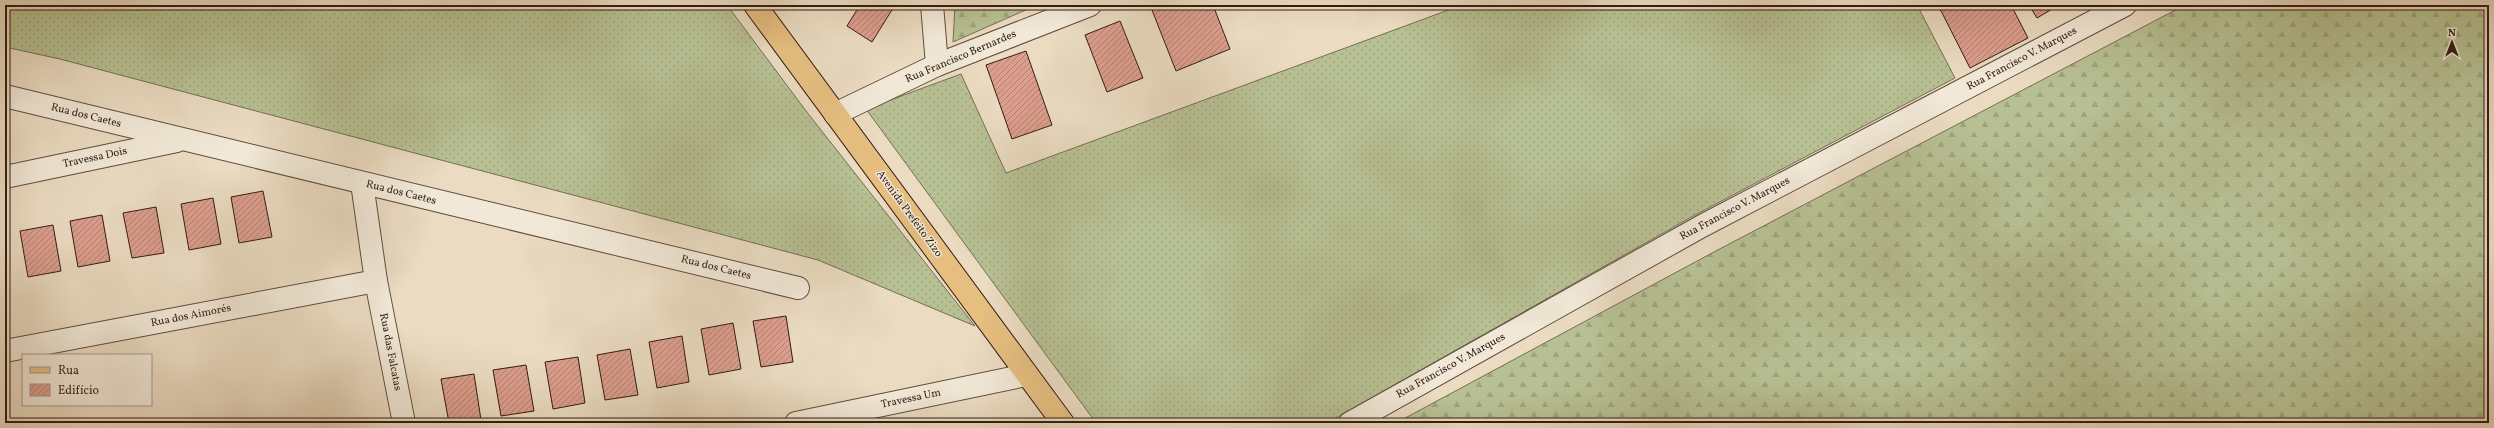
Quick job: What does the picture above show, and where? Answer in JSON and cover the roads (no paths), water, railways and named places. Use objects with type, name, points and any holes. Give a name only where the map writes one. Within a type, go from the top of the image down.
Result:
[{"type":"main road","name":"Avenida Prefeito Zizo","points":[[755,5],[1026,375],[1063,423]]},
{"type":"street","points":[[932,5],[937,65]]},
{"type":"street","name":"Rua Francisco Bernardes","points":[[835,114],[937,65],[1090,5]]},
{"type":"street","name":"Rua Francisco V. Marques","points":[[1350,423],[1702,226],[2125,5]]},
{"type":"street","name":"Rua dos Caetes","points":[[5,96],[798,288]]},
{"type":"street","name":"Travessa Dois","points":[[5,177],[184,140]]},
{"type":"street","name":"Rua das Falcatas","points":[[362,183],[376,282],[404,423]]},
{"type":"street","name":"Rua dos Aimorés","points":[[5,351],[376,282]]},
{"type":"street","name":"Travessa Um","points":[[796,423],[1026,375]]}]
